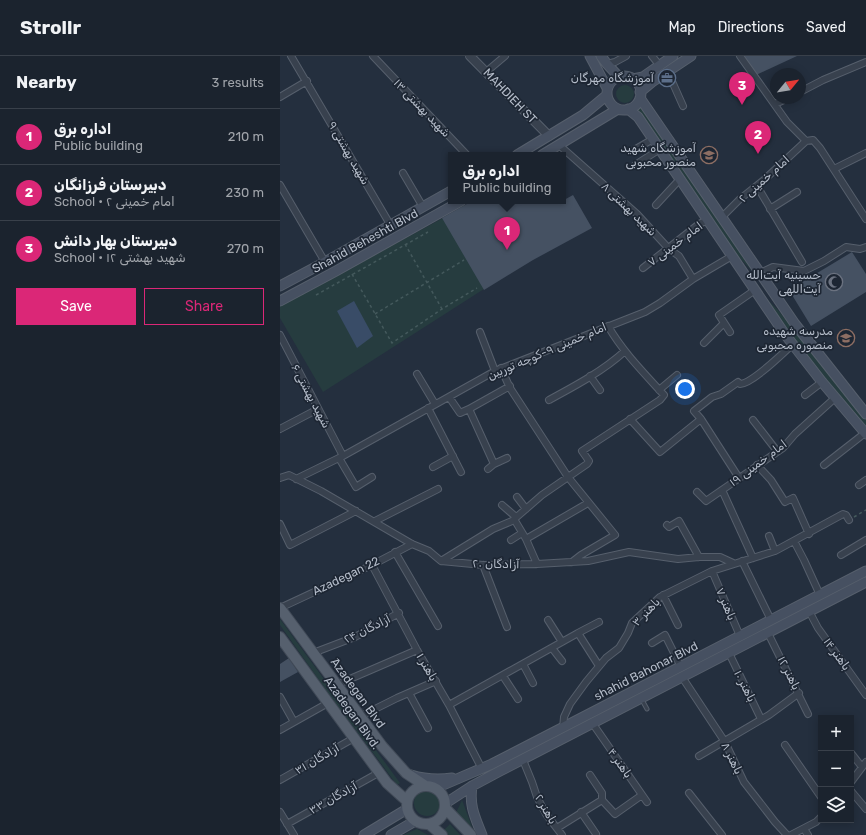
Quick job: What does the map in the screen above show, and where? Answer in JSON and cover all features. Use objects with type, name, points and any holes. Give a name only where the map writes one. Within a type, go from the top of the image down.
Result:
[{"type":"main road","points":[[590,56],[612,105],[618,108],[628,109],[633,107],[640,95],[663,70],[673,56]]},
{"type":"main road","points":[[601,56],[619,77]]},
{"type":"main road","points":[[633,79],[663,70],[692,56]]},
{"type":"main road","points":[[522,152],[583,115],[607,92],[613,80],[619,77],[628,76],[633,79],[639,86],[640,95],[795,324],[866,414]]},
{"type":"main road","points":[[547,152],[618,108]]},
{"type":"main road","points":[[628,109],[638,117],[749,282],[793,344],[822,382],[865,433]]},
{"type":"main road","name":"Shahid Beheshti Blvd","points":[[280,286],[391,226],[448,193]]},
{"type":"main road","name":"Shahid Beheshti Blvd","points":[[280,301],[456,204]]},
{"type":"main road","points":[[749,282],[760,273]]},
{"type":"main road","name":"shahid Bahonar Blvd","points":[[436,788],[482,769],[866,571]]},
{"type":"main road","name":"shahid Bahonar Blvd","points":[[446,806],[472,786],[866,582]]},
{"type":"main road","name":"َAzadegan Blvd","points":[[280,608],[359,717],[382,746],[406,773],[424,786]]},
{"type":"main road","name":"Azadegan Blvd.","points":[[280,636],[387,783],[407,805]]},
{"type":"main road","points":[[680,667],[682,677]]},
{"type":"main road","points":[[406,773],[418,777],[439,779],[463,777]]},
{"type":"main road","points":[[446,806],[440,819],[435,823],[424,824],[415,821],[407,805],[409,796],[413,791],[424,786],[436,788],[444,797],[446,806],[471,835]]},
{"type":"main road","points":[[472,786],[470,798],[472,809],[482,835]]},
{"type":"main road","points":[[364,835],[407,805]]},
{"type":"main road","points":[[391,835],[415,821]]},
{"type":"main road","points":[[429,824],[442,835]]},
{"type":"street","name":"شهید بهشتی ۹","points":[[291,56],[391,226]]},
{"type":"street","name":"MAHDIEH ST","points":[[470,56],[549,136]]},
{"type":"street","points":[[486,72],[505,56]]},
{"type":"street","points":[[607,64],[615,62],[626,56]]},
{"type":"street","points":[[652,56],[671,79],[683,106]]},
{"type":"street","points":[[740,56],[770,97]]},
{"type":"street","name":"شهید بهشتی ۱۳","points":[[375,59],[464,152]]},
{"type":"street","points":[[806,89],[866,62]]},
{"type":"street","points":[[280,97],[307,82]]},
{"type":"street","points":[[775,104],[787,122],[806,141],[812,140],[820,148],[866,219]]},
{"type":"street","points":[[634,150],[653,139]]},
{"type":"street","name":"امام خمینی ۲","points":[[722,217],[806,141]]},
{"type":"street","name":"شهید بهشتی ۸","points":[[559,145],[637,214],[669,249],[679,256],[693,279]]},
{"type":"street","points":[[635,165],[660,149]]},
{"type":"street","points":[[834,169],[866,153]]},
{"type":"street","points":[[403,173],[423,207]]},
{"type":"street","points":[[656,205],[680,179]]},
{"type":"street","points":[[280,185],[325,262]]},
{"type":"street","points":[[757,186],[802,262]]},
{"type":"street","points":[[770,209],[797,192]]},
{"type":"street","name":"امام خمینی ۷","points":[[643,268],[699,224],[708,220]]},
{"type":"street","points":[[760,273],[773,267],[804,271],[824,262],[846,247],[860,249],[866,247]]},
{"type":"street","name":"امام خمینی ۹-کوچه توربین","points":[[296,479],[341,457],[498,370],[645,312],[693,279],[732,256]]},
{"type":"street","points":[[730,332],[719,314],[755,290]]},
{"type":"street","points":[[540,353],[648,313],[645,312]]},
{"type":"street","points":[[704,343],[724,323]]},
{"type":"street","points":[[280,478],[289,475],[321,490],[412,544],[429,551],[441,561],[493,529],[515,518],[542,495],[589,461],[582,450],[660,400],[664,395],[625,351],[608,326]]},
{"type":"street","points":[[480,332],[498,370],[510,386],[568,477],[615,535],[572,562]]},
{"type":"street","name":"شهید بهشتی ۶","points":[[280,335],[356,487],[372,478]]},
{"type":"street","points":[[739,478],[694,411],[712,397],[721,394],[738,382],[742,384],[748,381],[773,362],[793,344]]},
{"type":"street","points":[[549,400],[590,376],[625,351]]},
{"type":"street","points":[[417,374],[435,404]]},
{"type":"street","points":[[659,390],[677,375]]},
{"type":"street","points":[[590,376],[600,390]]},
{"type":"street","points":[[805,395],[822,382]]},
{"type":"street","points":[[449,397],[460,413],[510,386]]},
{"type":"street","name":"امام خمینی ۱۹","points":[[697,492],[706,501],[783,448],[795,434],[835,398]]},
{"type":"street","points":[[428,408],[461,472]]},
{"type":"street","points":[[280,429],[318,409]]},
{"type":"street","points":[[469,409],[494,464]]},
{"type":"street","points":[[630,418],[660,452],[700,419]]},
{"type":"street","points":[[753,420],[777,451]]},
{"type":"street","points":[[824,465],[865,433]]},
{"type":"street","points":[[433,467],[453,456]]},
{"type":"street","points":[[488,469],[494,464],[507,458]]},
{"type":"street","points":[[758,465],[785,502],[793,498],[809,534]]},
{"type":"street","points":[[859,485],[866,480]]},
{"type":"street","points":[[375,522],[438,489]]},
{"type":"street","points":[[722,490],[753,558]]},
{"type":"street","points":[[517,497],[526,509]]},
{"type":"street","points":[[526,539],[588,503]]},
{"type":"street","points":[[502,505],[515,518],[537,564]]},
{"type":"street","points":[[280,524],[290,545],[356,511]]},
{"type":"street","name":"باهنر ۳","points":[[563,728],[564,717],[570,704],[586,682],[599,666],[618,648],[628,633],[632,623],[663,595],[712,571],[775,551],[809,534],[843,514],[850,520]]},
{"type":"street","points":[[667,525],[668,528],[679,521],[699,557]]},
{"type":"street","points":[[511,540],[522,533]]},
{"type":"street","points":[[769,536],[775,551]]},
{"type":"street","points":[[841,555],[866,540]]},
{"type":"street","points":[[794,541],[820,595]]},
{"type":"street","name":"Azadegan 22","points":[[280,608],[372,565],[412,544]]},
{"type":"street","points":[[395,552],[438,626]]},
{"type":"street","name":"آزادگان ۲۰","points":[[441,561],[483,565],[537,564],[588,561],[629,552],[678,559],[720,557],[733,564]]},
{"type":"street","points":[[742,561],[771,620]]},
{"type":"street","name":"باهنر ۱","points":[[372,565],[436,681],[482,769]]},
{"type":"street","points":[[483,565],[507,627]]},
{"type":"street","name":"باهنر ۷","points":[[712,571],[740,636]]},
{"type":"street","points":[[663,595],[678,625]]},
{"type":"street","name":"باهنر ۱۴","points":[[809,611],[818,628],[866,695]]},
{"type":"street","name":"آزادگان ۲۴","points":[[313,653],[355,637],[398,613]]},
{"type":"street","points":[[548,620],[562,642]]},
{"type":"street","points":[[449,706],[599,622]]},
{"type":"street","name":"باهنر ۱۲","points":[[768,633],[799,693],[808,714]]},
{"type":"street","points":[[578,634],[599,666]]},
{"type":"street","points":[[652,643],[665,635],[680,667]]},
{"type":"street","points":[[552,648],[562,661]]},
{"type":"street","points":[[336,685],[418,650]]},
{"type":"street","name":"باهنر ۱۰","points":[[729,653],[761,719]]},
{"type":"street","points":[[523,664],[533,683]]},
{"type":"street","points":[[503,676],[518,699]]},
{"type":"street","name":"باهنر ۸","points":[[682,677],[725,742],[744,782],[787,835]]},
{"type":"street","points":[[359,717],[436,681]]},
{"type":"street","points":[[409,693],[428,728]]},
{"type":"street","points":[[699,756],[769,715],[799,693]]},
{"type":"street","points":[[280,697],[294,722]]},
{"type":"street","points":[[280,730],[328,703]]},
{"type":"street","name":"باهنر ۴","points":[[593,724],[647,802]]},
{"type":"street","name":"آزادگان ۳۱","points":[[280,780],[354,738]]},
{"type":"street","points":[[785,745],[818,793]]},
{"type":"street","points":[[854,756],[864,765],[854,778]]},
{"type":"street","name":"باهنر ۲","points":[[523,760],[537,797],[562,835]]},
{"type":"street","name":"آزادگان ۳۳","points":[[287,824],[380,772]]},
{"type":"street","points":[[590,775],[602,793],[602,800],[615,814],[642,795]]},
{"type":"street","points":[[689,793],[722,835]]},
{"type":"street","points":[[854,795],[866,809]]},
{"type":"street","points":[[556,828],[602,800]]},
{"type":"street","points":[[280,812],[294,835]]},
{"type":"street","points":[[581,812],[596,834]]},
{"type":"street","points":[[791,835],[818,820]]},
{"type":"street","points":[[804,828],[808,835]]},
{"type":"lane","points":[[641,698],[647,710]]},
{"type":"path","points":[[316,295],[428,232]]},
{"type":"path","points":[[405,244],[442,309]]},
{"type":"path","points":[[375,314],[464,260]]},
{"type":"path","points":[[352,274],[392,343],[442,309],[477,288]]},
{"type":"path","points":[[850,520],[866,510]]},
{"type":"green space","points":[[625,85],[631,88],[634,94],[631,100],[625,103],[619,100],[616,94],[619,88]]},
{"type":"green space","points":[[641,106],[752,271],[735,253],[637,110]]},
{"type":"green space","points":[[443,218],[484,289],[323,392],[280,318],[280,306]]},
{"type":"green space","points":[[764,296],[778,310],[866,420],[866,429],[799,347]]},
{"type":"green space","points":[[280,619],[400,783],[397,785],[326,690],[280,625]]},
{"type":"green space","points":[[427,790],[436,794],[440,803],[436,812],[427,816],[418,812],[414,803],[418,794]]},
{"type":"green space","points":[[462,800],[475,835],[456,813]]},
{"type":"green space","points":[[450,824],[460,835],[448,835],[443,831]]},
{"type":"green space","points":[[417,829],[428,835],[403,835]]},
{"type":"water","points":[[354,301],[373,336],[357,348],[337,311]]},
{"type":"building","points":[[744,56],[797,56],[770,68],[756,75]]},
{"type":"building","points":[[573,195],[592,228],[533,260],[484,290],[442,218],[467,204],[566,204],[566,199]]},
{"type":"building","name":"حسینیه آیت‌الله آیت‌اللهی","points":[[852,252],[866,274],[866,292],[811,326],[789,290]]},
{"type":"building","points":[[289,658],[298,672],[280,682],[280,664]]},
{"type":"place","name":"آموزشگاه مهرگان","points":[[667,78]]},
{"type":"place","name":"دبیرستان بهار دانش","points":[[742,105]]},
{"type":"place","name":"دبیرستان فرزانگان","points":[[758,154]]},
{"type":"place","name":"آموزشگاه شهید منصور محبوبی","points":[[709,155]]},
{"type":"place","name":"اداره برق","points":[[507,250]]},
{"type":"place","name":"حسینیه آیت‌الله آیت‌اللهی","points":[[834,282]]},
{"type":"place","name":"مدرسه شهیده منصوره محبوبی","points":[[846,338]]}]
